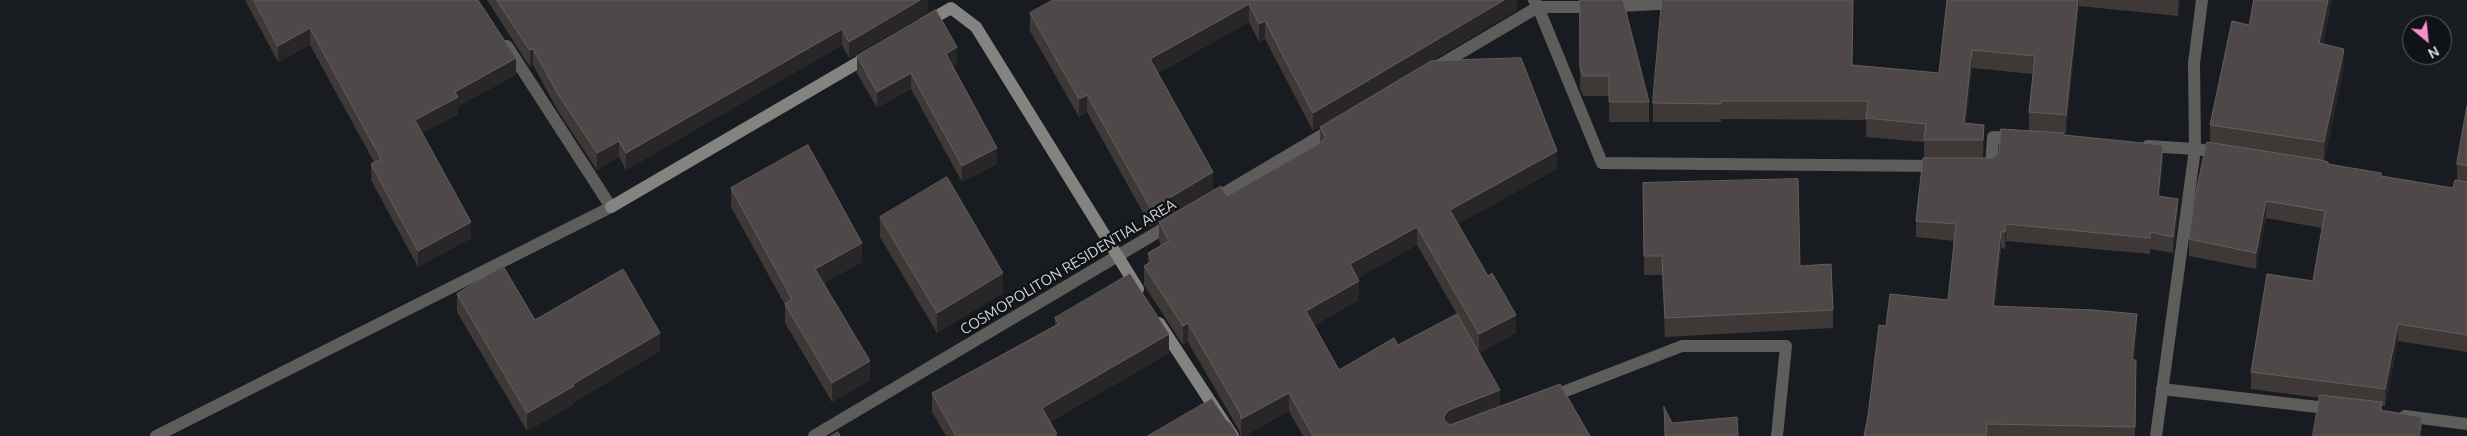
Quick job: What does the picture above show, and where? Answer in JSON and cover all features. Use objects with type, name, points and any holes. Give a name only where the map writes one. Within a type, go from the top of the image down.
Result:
[{"type":"street","points":[[2156,436],[2195,149],[2194,64],[2202,0]]},
{"type":"street","points":[[1426,74],[1536,4],[1599,7],[1686,2]]},
{"type":"street","points":[[1536,4],[1602,163],[1951,166]]},
{"type":"street","points":[[916,28],[950,8],[976,27],[1116,257],[1143,297]]},
{"type":"street","points":[[499,33],[611,207]]},
{"type":"street","points":[[156,436],[611,207],[882,48]]},
{"type":"street","points":[[1202,206],[1349,119]]},
{"type":"street","points":[[1971,167],[1991,167],[1993,137],[2031,139]]},
{"type":"street","points":[[2137,146],[2195,149],[2214,152]]},
{"type":"street","name":"COSMOPOLITON RESIDENTIAL AREA","points":[[814,436],[1185,216]]},
{"type":"street","points":[[1154,314],[1233,436]]},
{"type":"street","points":[[1536,403],[1682,346],[1786,346],[1777,436]]},
{"type":"street","points":[[2162,389],[2349,410]]},
{"type":"street","points":[[2388,415],[2467,424]]},
{"type":"building","points":[[254,0],[478,0],[516,58],[455,92],[458,97],[415,120],[471,222],[418,251],[371,164],[381,159],[310,28],[278,46]]},
{"type":"building","points":[[497,0],[920,0],[849,42],[842,29],[626,153],[619,141],[597,153],[558,94],[533,49],[530,50]]},
{"type":"building","points":[[1053,0],[1504,0],[1313,113],[1265,21],[1259,24],[1249,4],[1150,59],[1213,172],[1151,209],[1087,95],[1079,99],[1030,13]]},
{"type":"building","points":[[1580,0],[1623,0],[1649,102],[1609,102],[1609,76],[1583,76],[1580,68]]},
{"type":"building","points":[[1662,0],[1853,0],[1852,65],[1939,73],[1947,0],[2078,0],[2066,115],[2029,112],[2035,56],[1972,50],[1964,123],[1984,125],[1983,140],[1924,140],[1926,124],[1866,118],[1868,101],[1721,101],[1721,104],[1653,103]]},
{"type":"building","points":[[2254,0],[2328,0],[2319,43],[2344,49],[2324,142],[2210,125],[2232,21],[2249,25]]},
{"type":"building","points":[[936,10],[957,47],[946,54],[997,148],[962,166],[911,73],[877,92],[857,56]]},
{"type":"building","points":[[1521,58],[1557,151],[1450,210],[1488,276],[1492,273],[1516,315],[1479,334],[1417,227],[1350,264],[1359,281],[1306,311],[1339,370],[1394,338],[1398,345],[1457,314],[1500,390],[1449,410],[1444,416],[1444,420],[1450,425],[1560,384],[1590,436],[1313,436],[1289,393],[1241,419],[1240,413],[1188,323],[1183,326],[1144,266],[1152,261],[1148,253],[1169,241],[1159,222],[1221,186],[1227,196],[1315,146],[1326,138],[1320,127],[1431,61]]},
{"type":"building","points":[[2467,106],[2467,166],[2457,164]]},
{"type":"building","points":[[2001,129],[2064,133],[2064,135],[2163,145],[2158,196],[2178,199],[2173,237],[2150,232],[2150,238],[2006,224],[2005,232],[2001,232],[1993,306],[2093,310],[2137,314],[2132,360],[2136,360],[2135,427],[1987,424],[1986,436],[1864,436],[1879,325],[1886,326],[1890,294],[1948,300],[1956,224],[1916,221],[1923,158],[1994,158],[1999,151]]},
{"type":"building","points":[[2207,142],[2321,160],[2328,162],[2328,164],[2381,173],[2381,176],[2453,188],[2455,180],[2467,182],[2467,335],[2398,324],[2385,389],[2251,372],[2267,274],[2313,281],[2325,211],[2266,201],[2256,253],[2189,239],[2194,201]]},
{"type":"building","points":[[808,145],[862,243],[815,269],[870,361],[832,383],[785,304],[792,299],[731,188]]},
{"type":"building","points":[[947,177],[1003,273],[937,313],[880,217]]},
{"type":"building","points":[[1798,179],[1800,266],[1831,264],[1833,310],[1665,318],[1662,256],[1644,256],[1643,183]]},
{"type":"building","points":[[503,266],[535,320],[623,269],[660,333],[527,413],[457,294]]},
{"type":"building","points":[[1130,274],[1169,334],[1042,408],[1057,434],[1053,436],[956,436],[932,393],[1059,324],[1055,318]]},
{"type":"building","points":[[2320,395],[2382,402],[2380,410],[2422,417],[2419,436],[2313,436]]},
{"type":"building","points":[[1212,399],[1238,436],[1148,436]]},
{"type":"building","points":[[1664,407],[1672,423],[1737,417],[1738,436],[1666,436]]},
{"type":"building","points":[[838,432],[840,436],[831,436]]}]
